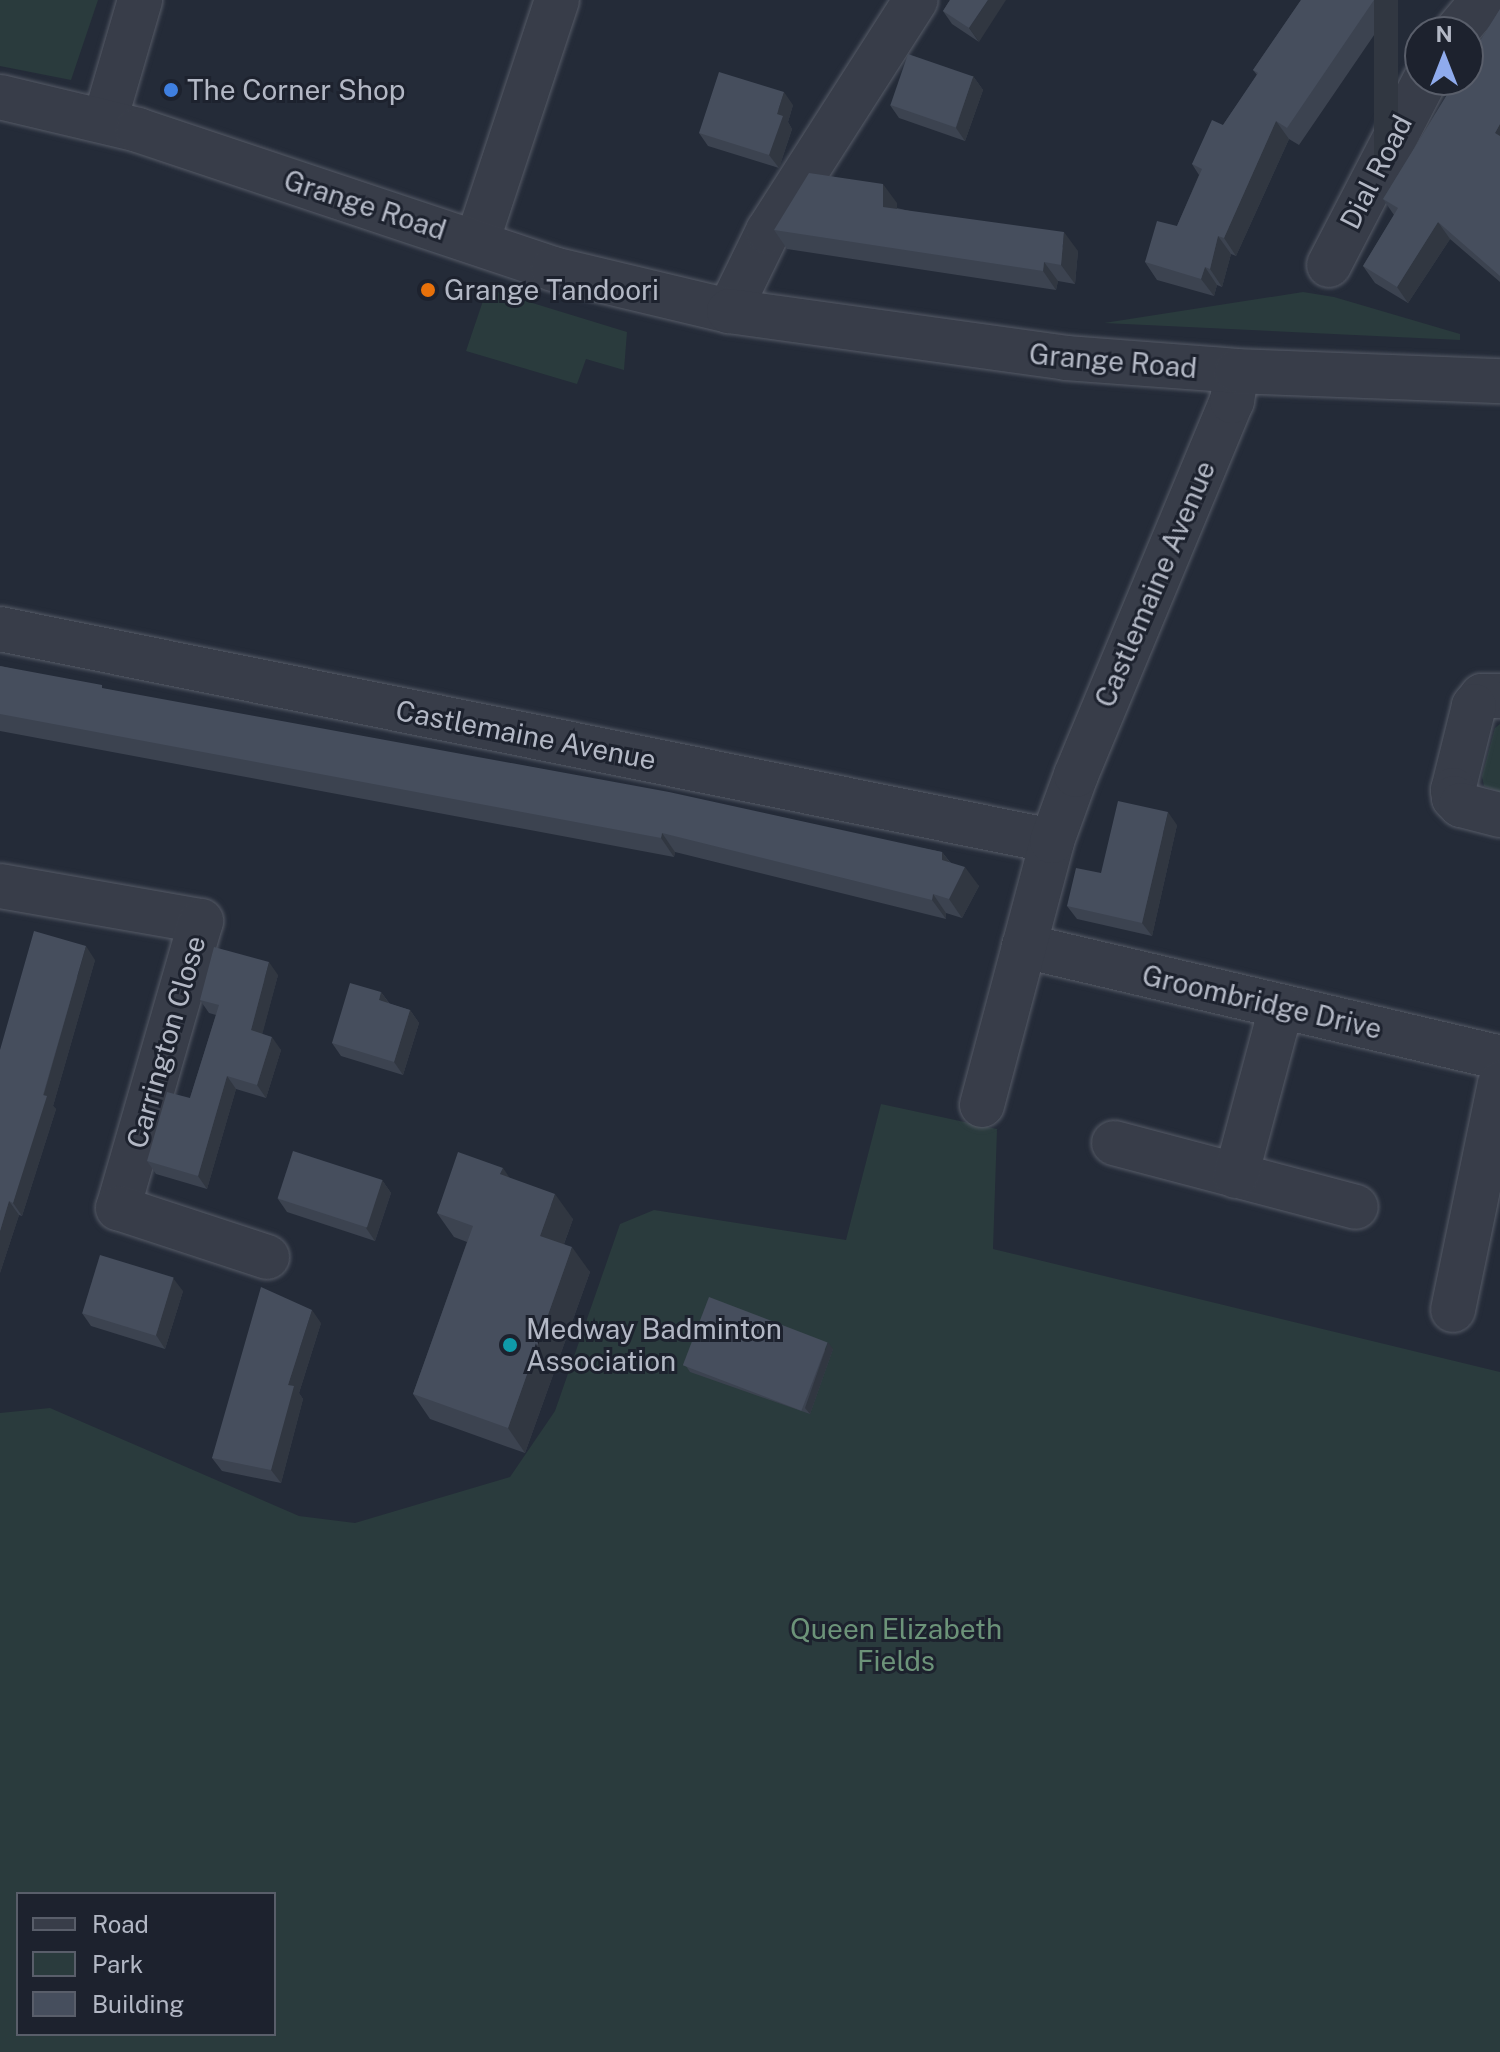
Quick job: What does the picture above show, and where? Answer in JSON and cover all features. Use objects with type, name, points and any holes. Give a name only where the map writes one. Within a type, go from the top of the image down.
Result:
[{"type":"street","points":[[105,120],[140,0]]},
{"type":"street","points":[[477,242],[557,0]]},
{"type":"street","points":[[729,311],[768,231],[916,0]]},
{"type":"street","points":[[1470,16],[1483,0]]},
{"type":"street","name":"Dial Road","points":[[1329,265],[1417,96]]},
{"type":"street","name":"Grange Road","points":[[0,97],[105,120],[553,269],[729,311],[1038,355],[1237,371],[1500,381]]},
{"type":"street","name":"Castlemaine Avenue","points":[[982,1105],[1052,841],[1076,775],[1232,401],[1237,371]]},
{"type":"street","name":"Castlemaine Avenue","points":[[0,629],[1052,841]]},
{"type":"street","points":[[1500,696],[1482,696],[1474,706],[1453,793],[1461,805],[1500,815]]},
{"type":"street","name":"Carrington Close","points":[[0,886],[201,921],[118,1208],[267,1257]]},
{"type":"street","name":"Groombridge Drive","points":[[1024,946],[1500,1058]]},
{"type":"street","points":[[1236,1176],[1281,1008]]},
{"type":"street","points":[[1453,1310],[1500,1084]]},
{"type":"street","points":[[1114,1143],[1356,1207]]},
{"type":"green space","points":[[0,0],[98,0],[71,80],[0,66]]},
{"type":"green space","points":[[487,289],[627,332],[624,370],[586,359],[577,384],[466,351]]},
{"type":"green space","points":[[1303,292],[1334,297],[1460,334],[1460,340],[1104,323]]},
{"type":"green space","points":[[1500,724],[1500,792],[1484,786],[1482,776],[1495,728]]},
{"type":"green space","name":"Queen Elizabeth Fields","points":[[881,1104],[997,1129],[993,1249],[1500,1372],[1500,2052],[0,2052],[0,1413],[50,1408],[299,1516],[355,1523],[510,1477],[555,1411],[620,1224],[654,1210],[846,1240]]},
{"type":"building","points":[[950,0],[988,0],[969,28],[943,11]]},
{"type":"building","points":[[1301,0],[1374,0],[1287,128],[1276,121],[1224,238],[1218,236],[1210,269],[1205,267],[1201,279],[1145,262],[1157,221],[1177,226],[1202,169],[1192,164],[1212,120],[1223,125],[1258,73],[1253,70]]},
{"type":"building","points":[[1500,9],[1500,124],[1495,133],[1500,136],[1500,276],[1438,222],[1397,287],[1363,266],[1398,208],[1383,199],[1446,96],[1484,96],[1484,34]]},
{"type":"building","points":[[908,54],[973,76],[956,128],[890,105]]},
{"type":"building","points":[[719,72],[784,92],[777,114],[783,116],[769,155],[699,133]]},
{"type":"building","points":[[809,173],[883,184],[883,207],[1064,232],[1061,265],[1044,262],[1043,271],[774,230]]},
{"type":"building","points":[[0,666],[102,685],[102,688],[669,792],[942,852],[942,860],[965,867],[949,899],[933,894],[932,900],[662,833],[661,838],[0,714]]},
{"type":"building","points":[[1118,801],[1168,812],[1142,923],[1067,906],[1076,868],[1101,873]]},
{"type":"building","points":[[34,931],[86,946],[43,1095],[47,1096],[13,1203],[9,1201],[0,1231],[0,1050]]},
{"type":"building","points":[[214,947],[269,962],[251,1030],[272,1037],[257,1085],[227,1076],[198,1176],[147,1161],[167,1092],[190,1098],[219,1005],[200,1000]]},
{"type":"building","points":[[350,983],[381,992],[379,1000],[410,1010],[394,1062],[332,1043]]},
{"type":"building","points":[[293,1151],[382,1180],[367,1228],[278,1199]]},
{"type":"building","name":"Medway Badminton Association","points":[[458,1152],[503,1168],[500,1174],[555,1194],[540,1236],[572,1247],[508,1428],[413,1394],[473,1226],[437,1213]]},
{"type":"building","points":[[100,1255],[174,1278],[156,1336],[82,1313]]},
{"type":"building","points":[[261,1287],[312,1310],[288,1385],[294,1386],[271,1470],[212,1458]]},
{"type":"building","points":[[709,1297],[828,1343],[801,1411],[683,1365]]},
{"type":"place","name":"The Corner Shop","points":[[171,90]]},
{"type":"place","name":"Grange Tandoori","points":[[428,290]]},
{"type":"place","name":"Medway Badminton Association","points":[[510,1345]]}]
